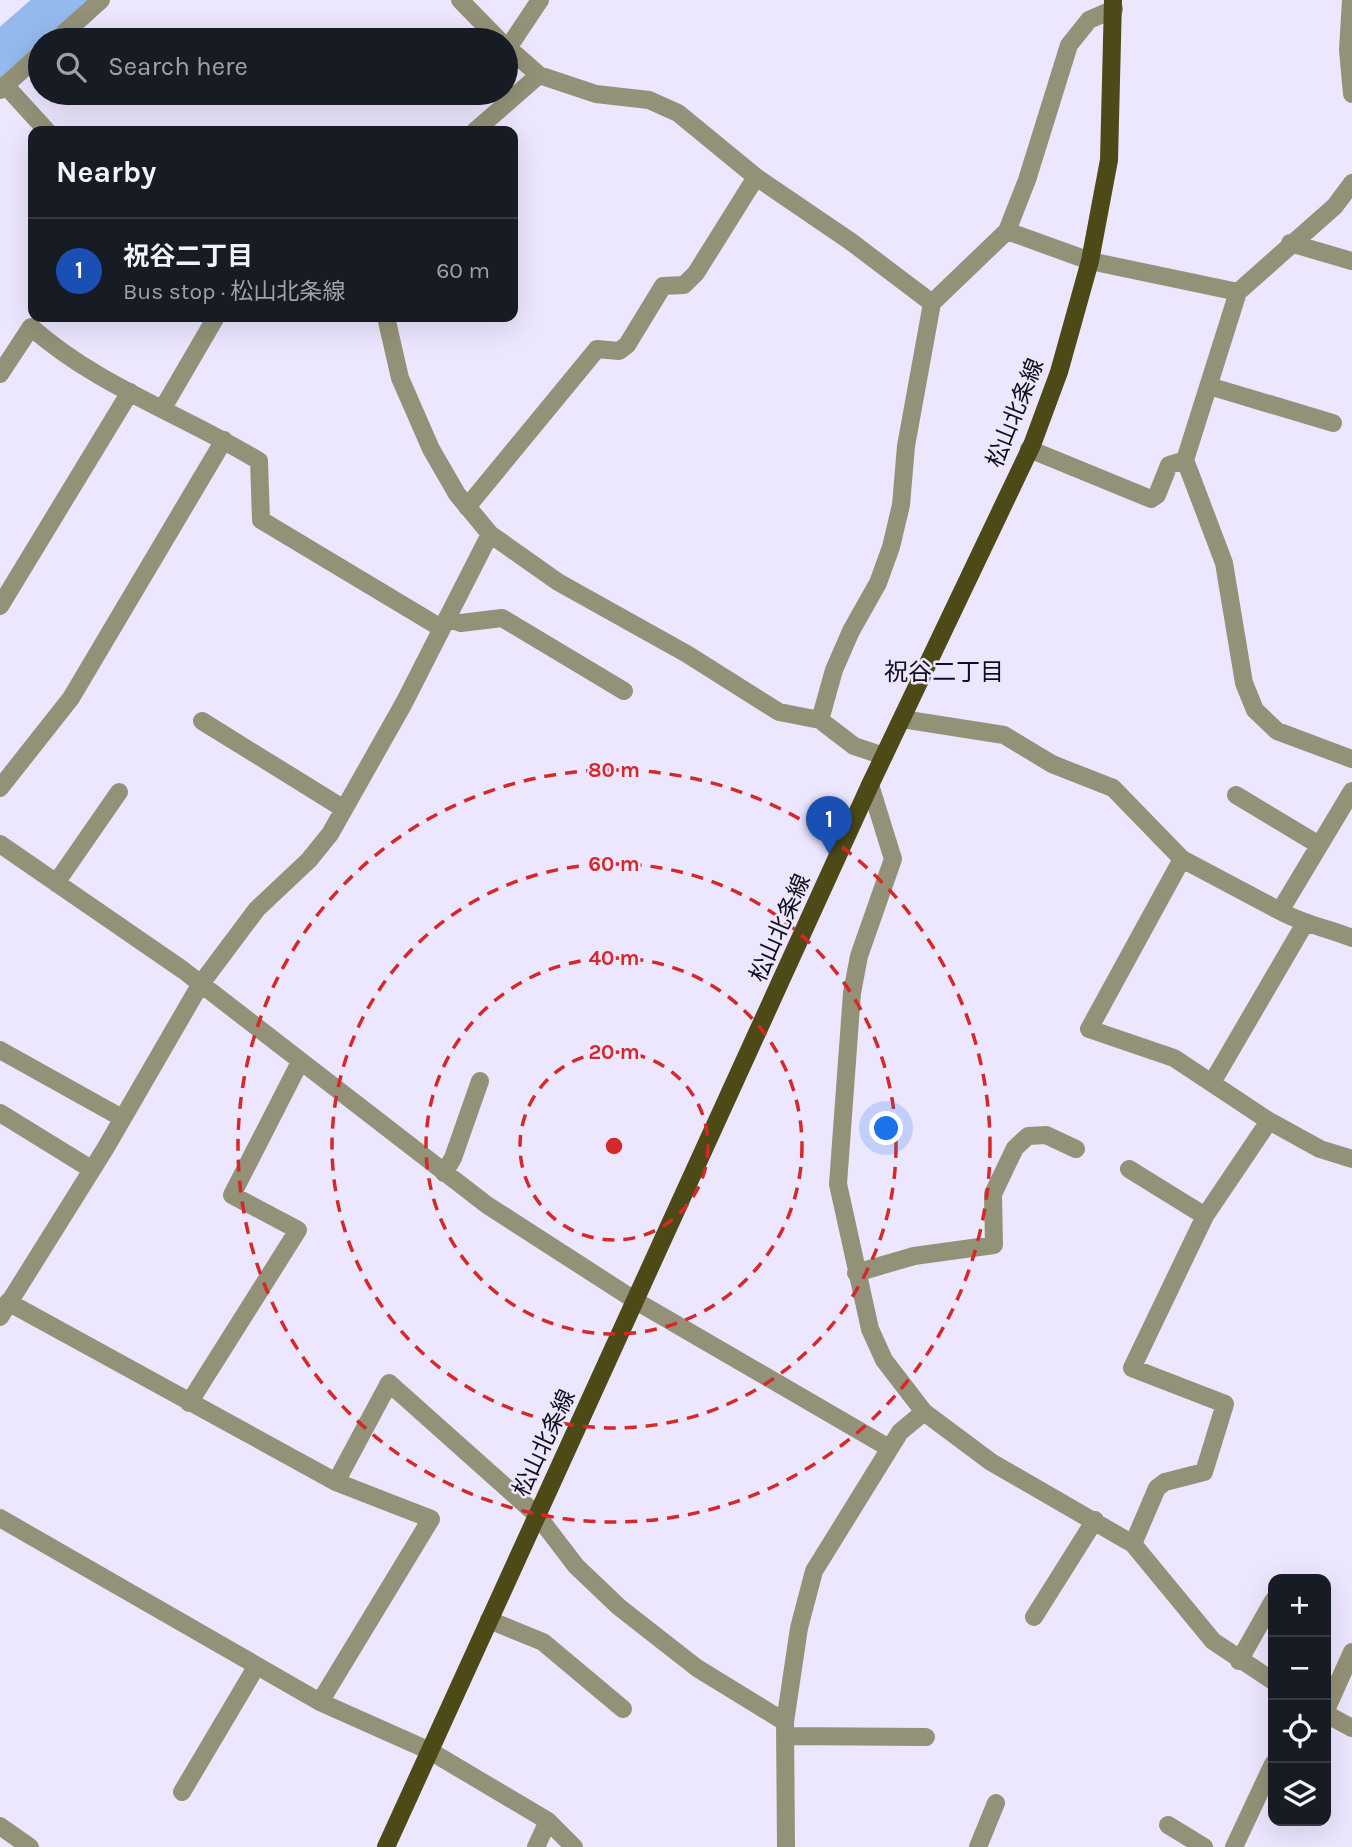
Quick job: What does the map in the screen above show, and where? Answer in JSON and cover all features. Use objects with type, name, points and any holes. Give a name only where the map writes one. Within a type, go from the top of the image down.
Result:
[{"type":"main road","name":"松山北条線","points":[[386,1847],[870,785],[1029,449],[1059,373],[1090,261],[1109,160],[1114,5]]},
{"type":"street","points":[[70,28],[101,0]]},
{"type":"street","points":[[460,0],[487,28]]},
{"type":"street","points":[[518,28],[540,0]]},
{"type":"street","points":[[1351,0],[1348,50],[1352,94]]},
{"type":"street","points":[[820,720],[834,670],[851,631],[878,583],[891,547],[901,505],[906,446],[932,303],[1007,231],[1027,180],[1069,45],[1089,20],[1114,5]]},
{"type":"street","points":[[518,57],[539,75],[596,94],[649,100],[678,113],[756,177],[850,241],[932,303]]},
{"type":"street","points":[[28,65],[3,87],[42,126]]},
{"type":"street","points":[[518,95],[539,75]]},
{"type":"street","points":[[482,126],[508,105]]},
{"type":"street","points":[[467,507],[597,349],[619,351],[627,345],[663,286],[684,285],[696,273],[756,177]]},
{"type":"street","points":[[1352,184],[1335,206],[1290,243],[1238,292],[1185,460],[1224,563],[1244,683],[1255,710],[1277,731],[1352,759]]},
{"type":"street","points":[[1007,231],[1090,261],[1238,292]]},
{"type":"street","points":[[1290,243],[1352,261]]},
{"type":"street","points":[[163,408],[213,322]]},
{"type":"street","points":[[387,322],[405,390],[431,449],[467,507],[490,534],[558,582],[687,654],[779,712],[820,720],[854,746],[884,756]]},
{"type":"street","points":[[0,374],[31,327],[61,353],[259,461],[261,520],[444,623],[502,618],[624,691]]},
{"type":"street","points":[[1209,386],[1333,423]]},
{"type":"street","points":[[0,606],[130,392]]},
{"type":"street","points":[[0,788],[71,698],[224,440]]},
{"type":"street","points":[[1029,449],[1151,499],[1157,495],[1168,465],[1185,460]]},
{"type":"street","points":[[320,1703],[431,1519],[336,1482],[4,1309],[122,1118],[200,985],[257,909],[286,878],[309,860],[330,834],[404,703],[490,534]]},
{"type":"street","points":[[902,719],[1004,736],[1052,764],[1114,788],[1182,859],[1304,925],[1328,929],[1352,939]]},
{"type":"street","points":[[202,721],[344,809]]},
{"type":"street","points":[[870,785],[893,859],[859,956],[852,993],[838,1184],[870,1329],[884,1360],[924,1412],[991,1462],[1133,1544],[1213,1641],[1268,1678]]},
{"type":"street","points":[[1280,911],[1352,791]]},
{"type":"street","points":[[56,883],[119,792]]},
{"type":"street","points":[[1236,796],[1320,845]]},
{"type":"street","points":[[0,844],[200,985],[486,1205],[636,1301],[889,1448]]},
{"type":"street","points":[[1182,859],[1089,1029],[1174,1058],[1213,1081],[1269,1121],[1320,1149],[1352,1159]]},
{"type":"street","points":[[1213,1081],[1304,925]]},
{"type":"street","points":[[0,1050],[122,1118]]},
{"type":"street","points":[[189,1404],[298,1230],[232,1195],[300,1062]]},
{"type":"street","points":[[444,1173],[453,1158],[480,1081]]},
{"type":"street","points":[[0,1113],[91,1169]]},
{"type":"street","points":[[1133,1544],[1157,1488],[1165,1482],[1204,1472],[1225,1404],[1132,1368],[1205,1216],[1269,1121]]},
{"type":"street","points":[[856,1273],[914,1256],[993,1245],[993,1194],[1015,1148],[1028,1136],[1046,1135],[1076,1149]]},
{"type":"street","points":[[1129,1169],[1205,1216]]},
{"type":"street","points":[[336,1482],[389,1383],[537,1515],[576,1566],[619,1607],[697,1668],[785,1729],[926,1737]]},
{"type":"street","points":[[786,1847],[785,1729],[799,1628],[814,1571],[900,1432],[924,1412]]},
{"type":"street","points":[[0,1518],[320,1703],[430,1751],[548,1821],[574,1847]]},
{"type":"street","points":[[1034,1617],[1095,1520]]},
{"type":"street","points":[[1239,1661],[1268,1610]]},
{"type":"street","points":[[489,1620],[543,1642],[623,1709]]},
{"type":"street","points":[[1331,1700],[1352,1652]]},
{"type":"street","points":[[182,1792],[256,1667]]},
{"type":"street","points":[[1331,1715],[1352,1728]]},
{"type":"street","points":[[1234,1847],[1268,1775]]},
{"type":"street","points":[[978,1847],[996,1803]]},
{"type":"street","points":[[536,1847],[548,1821]]},
{"type":"street","points":[[1168,1825],[1202,1847]]},
{"type":"street","points":[[0,1826],[30,1847]]},
{"type":"waterway","points":[[41,28],[73,0]]},
{"type":"waterway","points":[[0,64],[28,39]]},
{"type":"place","name":"祝谷二丁目","points":[[829,854]]},
{"type":"district","name":"祝谷二丁目","points":[[944,672]]}]
